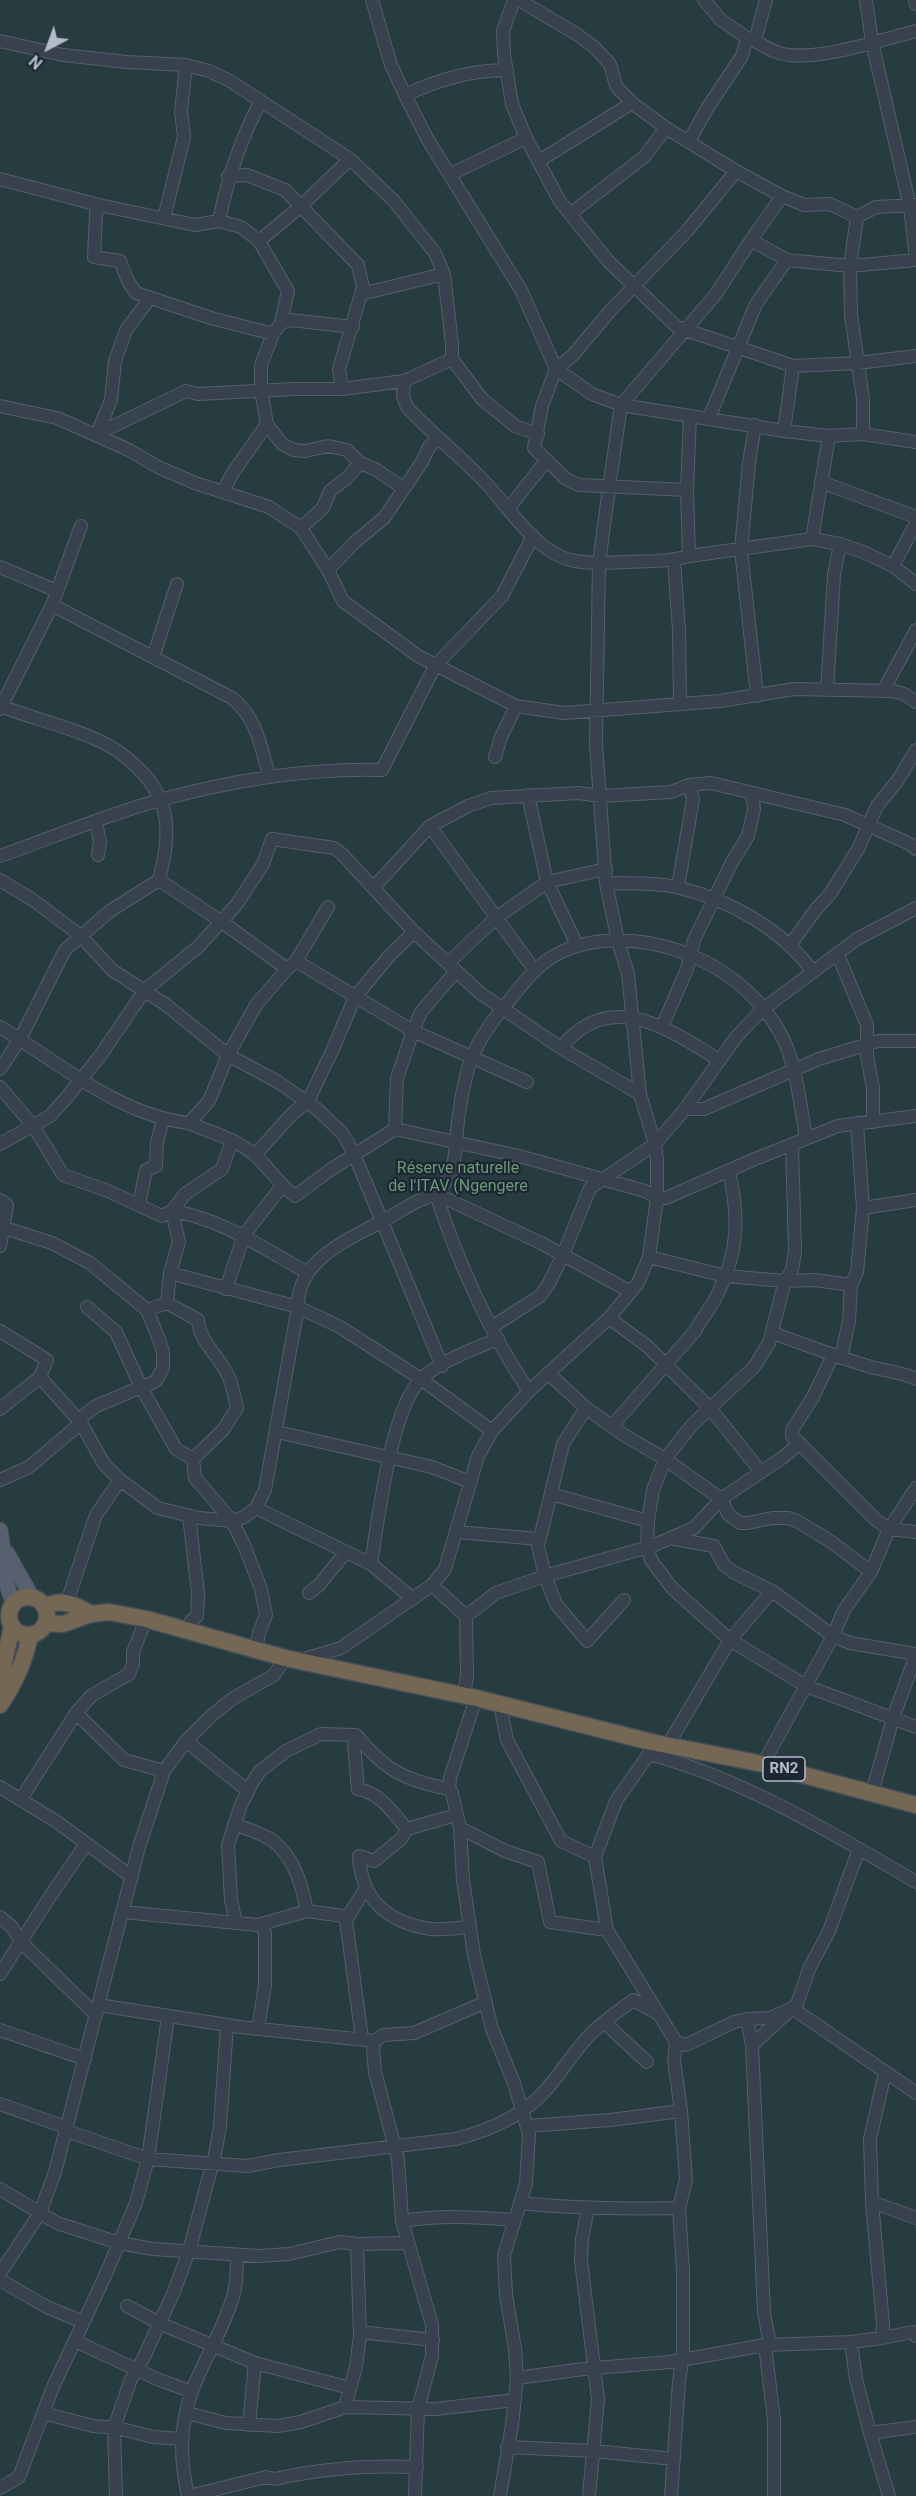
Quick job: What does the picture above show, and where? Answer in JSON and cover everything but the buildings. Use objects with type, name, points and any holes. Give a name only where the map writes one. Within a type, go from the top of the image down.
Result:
[{"type":"highway","name":"RN2","points":[[8,1595],[26,1597],[63,1624],[91,1614],[109,1612],[146,1619],[194,1634],[293,1659],[500,1704],[650,1748],[668,1745],[763,1764],[916,1805]]},
{"type":"highway","points":[[0,1681],[12,1626],[8,1595]]},
{"type":"highway","name":"RN2","points":[[41,1609],[54,1602],[67,1602],[91,1614]]},
{"type":"highway","name":"RN2","points":[[30,1635],[44,1627],[41,1609]]},
{"type":"highway","points":[[0,1706],[18,1675],[26,1656],[30,1635],[22,1634],[12,1626]]},
{"type":"main road","points":[[0,1530],[8,1595]]},
{"type":"main road","points":[[4,1548],[41,1609]]},
{"type":"street","points":[[372,0],[391,65],[405,95],[428,140],[521,290],[556,369],[592,394],[621,405],[784,431],[830,436],[863,434],[916,442]]},
{"type":"street","points":[[513,0],[503,31],[512,104],[526,138],[559,200],[570,214],[609,262],[677,327],[740,346],[794,366],[857,363],[916,356]]},
{"type":"street","points":[[519,0],[594,47],[610,64],[616,86],[632,103],[666,128],[782,196],[804,205],[830,204],[857,217]]},
{"type":"street","points":[[704,0],[721,20],[773,51],[789,55],[817,55],[916,31]]},
{"type":"street","points":[[689,141],[708,107],[742,56],[766,0]]},
{"type":"street","points":[[751,240],[787,260],[850,266],[916,259],[913,206],[872,42],[866,0]]},
{"type":"street","points":[[0,41],[63,55],[186,65],[209,71],[231,81],[350,159],[394,201],[435,253],[444,273],[452,359],[482,399],[515,426],[538,434]]},
{"type":"street","points":[[164,218],[184,137],[181,111],[186,65]]},
{"type":"street","points":[[405,95],[438,80],[489,70],[507,70]]},
{"type":"street","points":[[219,221],[228,176],[246,129],[261,101]]},
{"type":"street","points":[[539,161],[632,103]]},
{"type":"street","points":[[570,214],[644,158],[666,128]]},
{"type":"street","points":[[451,174],[526,138]]},
{"type":"street","points":[[259,241],[300,207],[350,159]]},
{"type":"street","points":[[687,490],[579,485],[566,479],[534,448],[542,406],[556,369],[573,355],[633,287],[687,231],[736,171]]},
{"type":"street","points":[[228,176],[247,175],[285,189],[358,265],[363,286],[339,369],[342,389]]},
{"type":"street","points":[[0,179],[99,205],[195,225],[219,221],[241,227],[259,241],[288,291],[281,323],[273,334],[261,365],[261,390],[267,424],[282,444],[294,450],[305,451],[328,446],[347,450],[360,463],[375,469],[403,488]]},
{"type":"street","points":[[0,2273],[40,2213],[67,2129],[139,1846],[164,1772],[186,1741],[232,1699],[274,1675],[293,1659],[341,1648],[432,1585],[445,1569],[478,1456],[492,1431],[529,1391],[609,1318],[641,1277],[649,1257],[657,1198],[655,1144],[640,1094],[628,974],[618,941],[606,883],[596,746],[599,563],[621,405],[684,328],[716,294],[782,196]]},
{"type":"street","points":[[99,205],[96,213],[94,257],[120,261],[136,293],[211,318],[273,334]]},
{"type":"street","points":[[857,217],[876,207],[913,206]]},
{"type":"street","points":[[857,217],[850,266],[851,315],[863,399],[863,434]]},
{"type":"street","points":[[709,418],[756,304],[787,260]]},
{"type":"street","points":[[361,294],[444,273]]},
{"type":"street","points":[[97,434],[111,400],[115,361],[126,330],[150,298]]},
{"type":"street","points":[[281,323],[291,320],[353,327]]},
{"type":"street","points":[[97,434],[186,392],[198,394],[261,390],[342,389],[404,381],[452,359]]},
{"type":"street","points":[[784,431],[794,366]]},
{"type":"street","points":[[404,381],[403,396],[407,407],[478,475],[533,536],[549,551],[560,557],[599,563],[674,561],[689,556],[812,539],[840,544],[893,566],[916,584]]},
{"type":"street","points":[[0,406],[57,418],[97,434],[158,467],[269,507],[301,528],[328,570],[343,601],[418,656],[516,706],[564,713],[637,709],[680,703],[720,701],[794,689],[883,691],[904,694],[916,702]]},
{"type":"street","points":[[689,556],[687,490],[690,416]]},
{"type":"street","points":[[223,492],[232,474],[267,424]]},
{"type":"street","points":[[755,425],[741,550],[757,696]]},
{"type":"street","points":[[812,539],[830,436]]},
{"type":"street","points":[[328,570],[384,518],[429,447],[438,439]]},
{"type":"street","points":[[508,509],[546,461]]},
{"type":"street","points":[[301,528],[323,508],[330,491],[347,478],[360,463]]},
{"type":"street","points":[[821,482],[916,517]]},
{"type":"street","points":[[893,566],[916,523]]},
{"type":"street","points":[[0,1069],[20,1039],[65,950],[110,911],[159,880],[166,854],[165,814],[147,779],[111,747],[93,737],[1,704],[52,605],[81,526]]},
{"type":"street","points":[[0,856],[159,800],[268,776],[324,770],[382,770],[435,666],[502,596],[533,536]]},
{"type":"street","points":[[827,690],[834,575],[840,544]]},
{"type":"street","points":[[674,561],[679,630],[680,703]]},
{"type":"street","points":[[0,567],[57,591]]},
{"type":"street","points":[[153,657],[177,584]]},
{"type":"street","points":[[52,605],[200,680],[243,707],[255,726],[268,776]]},
{"type":"street","points":[[883,691],[916,630]]},
{"type":"street","points":[[495,757],[501,737],[516,706]]},
{"type":"street","points":[[790,945],[830,894],[858,849],[877,806],[898,780],[916,750]]},
{"type":"street","points":[[374,887],[430,826],[468,806],[491,798],[528,795],[578,793],[601,796],[671,792],[689,785],[711,783],[845,815],[910,844],[916,849]]},
{"type":"street","points":[[678,887],[693,799],[689,785]]},
{"type":"street","points":[[662,1028],[687,969],[694,939],[748,836],[754,809],[752,794]]},
{"type":"street","points":[[528,795],[547,882],[577,945]]},
{"type":"street","points":[[96,822],[100,842],[98,855]]},
{"type":"street","points":[[430,826],[535,971]]},
{"type":"street","points":[[0,1144],[50,1116],[100,1056],[145,990],[198,947],[222,922],[248,889],[263,864],[272,839],[334,849],[349,859],[414,932],[480,993],[561,1048],[640,1094]]},
{"type":"street","points":[[395,1129],[397,1078],[413,1031],[421,1012],[452,967],[496,918],[547,882],[606,869]]},
{"type":"street","points":[[0,880],[33,900],[81,936],[112,970],[145,990],[228,1055],[308,1101],[343,1134],[354,1154],[442,1366]]},
{"type":"street","points":[[159,880],[292,965],[355,997],[413,1031],[471,1059],[527,1082]]},
{"type":"street","points":[[606,883],[678,887],[714,900],[761,924],[790,945],[813,972]]},
{"type":"street","points":[[189,1123],[209,1101],[228,1055],[256,1005],[292,965],[328,907]]},
{"type":"street","points":[[492,1327],[540,1296],[563,1255],[587,1192],[595,1184],[605,1180],[655,1144],[685,1109],[738,1036],[763,1009],[862,936],[916,908]]},
{"type":"street","points":[[255,1155],[292,1114],[308,1101],[355,997],[390,955],[414,932]]},
{"type":"street","points":[[40,1377],[80,1422],[104,1464],[120,1480],[158,1508],[189,1516],[232,1521],[244,1517],[256,1508],[265,1490],[277,1432],[298,1307],[297,1291],[308,1273],[324,1255],[356,1234],[382,1222],[417,1201],[436,1194],[452,1170],[460,1104],[471,1059],[487,1029],[535,971],[549,959],[577,945],[599,941],[652,944],[690,954],[722,970],[763,1009],[780,1033],[800,1099],[806,1138]]},
{"type":"street","points":[[838,955],[867,1024],[867,1056],[873,1088],[873,1122]]},
{"type":"street","points":[[561,1048],[586,1024],[613,1017],[633,1016],[662,1028],[719,1060]]},
{"type":"street","points":[[0,1027],[80,1079],[149,1116],[189,1123],[232,1140],[255,1155],[282,1186],[295,1196],[354,1154],[395,1129],[519,1156],[645,1191],[657,1198],[666,1198],[838,1126],[916,1116]]},
{"type":"street","points":[[685,1109],[704,1109],[819,1059],[867,1044],[886,1040],[916,1041]]},
{"type":"street","points":[[0,1087],[34,1127],[63,1175],[108,1191],[162,1216],[172,1211],[185,1194],[222,1169],[232,1140]]},
{"type":"street","points":[[139,1205],[146,1170],[156,1166],[157,1142],[163,1119]]},
{"type":"street","points":[[857,1123],[863,1208],[857,1272],[851,1286],[849,1321],[837,1357],[792,1430],[792,1436],[859,1505],[889,1529],[916,1532]]},
{"type":"street","points":[[792,1144],[795,1251],[792,1270],[785,1281],[770,1343],[754,1367],[681,1437],[665,1459],[653,1490],[647,1546],[651,1560],[672,1588],[730,1640],[806,1686],[916,1727]]},
{"type":"street","points":[[612,1426],[667,1366],[695,1331],[703,1314],[712,1306],[725,1276],[737,1226],[729,1171]]},
{"type":"street","points":[[226,1289],[244,1235],[282,1186]]},
{"type":"street","points":[[436,1194],[563,1255],[631,1292]]},
{"type":"street","points":[[436,1194],[449,1235],[492,1327],[511,1365],[529,1391]]},
{"type":"street","points":[[0,1200],[7,1205],[0,1246]]},
{"type":"street","points":[[863,1208],[916,1200]]},
{"type":"street","points":[[172,1211],[194,1214],[244,1235],[308,1273]]},
{"type":"street","points":[[167,1303],[170,1274],[179,1242],[172,1211]]},
{"type":"street","points":[[0,1480],[29,1467],[96,1406],[156,1381],[163,1368],[163,1352],[147,1310],[90,1263],[52,1243],[4,1228]]},
{"type":"street","points":[[649,1257],[725,1276],[785,1281],[815,1280],[851,1286]]},
{"type":"street","points":[[170,1274],[298,1307],[340,1327],[421,1380],[492,1431]]},
{"type":"street","points":[[147,1310],[167,1303],[198,1320],[200,1334],[230,1379],[237,1408],[223,1431],[193,1459]]},
{"type":"street","points":[[87,1307],[116,1332],[141,1387],[176,1449],[193,1459]]},
{"type":"street","points":[[609,1318],[647,1346],[710,1408],[761,1472]]},
{"type":"street","points":[[0,1331],[46,1360],[40,1377],[0,1409]]},
{"type":"street","points":[[773,1333],[837,1357],[893,1373],[907,1374],[916,1379]]},
{"type":"street","points":[[371,1564],[390,1456],[407,1401],[421,1380],[442,1366],[498,1339]]},
{"type":"street","points":[[549,1374],[586,1408],[665,1459],[721,1499],[728,1514],[740,1523],[772,1518],[797,1521],[830,1541],[871,1572]]},
{"type":"street","points":[[586,1408],[563,1444],[538,1546],[545,1576],[556,1604],[587,1641],[624,1600]]},
{"type":"street","points":[[277,1432],[390,1456],[432,1467],[470,1482]]},
{"type":"street","points":[[466,1616],[496,1593],[545,1576],[672,1539],[699,1525],[721,1499],[800,1443]]},
{"type":"street","points":[[193,1459],[195,1478],[232,1521],[254,1569],[266,1615],[256,1650]]},
{"type":"street","points":[[67,1602],[96,1515],[120,1480]]},
{"type":"street","points":[[763,1764],[833,1636],[844,1610],[871,1572],[889,1529],[916,1488]]},
{"type":"street","points":[[551,1494],[648,1521]]},
{"type":"street","points":[[256,1508],[371,1564],[413,1599]]},
{"type":"street","points":[[189,1516],[198,1593],[197,1616],[191,1621],[194,1634]]},
{"type":"street","points":[[457,1532],[539,1539]]},
{"type":"street","points":[[672,1539],[714,1546],[724,1565],[733,1572],[772,1591],[833,1636],[849,1644],[916,1654],[893,1718],[872,1793]]},
{"type":"street","points":[[309,1593],[319,1585],[346,1552]]},
{"type":"street","points":[[432,1585],[466,1616],[467,1675],[470,1697],[449,1789],[460,1828],[469,1927],[486,2002],[497,2043],[527,2126],[528,2166],[521,2203],[504,2254],[506,2295],[515,2349],[517,2379],[500,2496]]},
{"type":"street","points":[[668,1745],[730,1640],[772,1591]]},
{"type":"street","points":[[21,1799],[76,1713],[91,1696],[129,1674],[146,1619]]},
{"type":"street","points":[[500,1704],[507,1740],[561,1841],[595,1857]]},
{"type":"street","points":[[76,1713],[124,1760],[164,1772]]},
{"type":"street","points":[[236,1922],[228,1872],[228,1845],[234,1824],[248,1791],[260,1771],[286,1751],[321,1734],[356,1735],[386,1766],[402,1777],[449,1789]]},
{"type":"street","points":[[359,1740],[354,1745],[358,1789],[368,1791],[384,1800],[407,1830]]},
{"type":"street","points":[[186,1741],[248,1791]]},
{"type":"street","points":[[671,2496],[682,2360],[683,2271],[680,2208],[686,2180],[681,2111],[674,2060],[676,2042],[607,1930],[595,1857],[616,1801],[650,1748],[774,1803],[859,1848],[916,1882]]},
{"type":"street","points":[[0,1787],[21,1799],[132,1877]]},
{"type":"street","points":[[456,1815],[407,1830],[401,1839],[374,1861],[359,1856],[360,1873],[365,1889],[390,1917],[432,1929],[469,1927]]},
{"type":"street","points":[[234,1824],[272,1840],[291,1861],[302,1886],[307,1911]]},
{"type":"street","points":[[460,1828],[505,1851],[538,1862],[550,1922],[607,1930]]},
{"type":"street","points":[[0,1974],[86,1844]]},
{"type":"street","points":[[752,2045],[797,2004],[809,1969],[829,1931],[859,1848]]},
{"type":"street","points":[[346,1920],[365,1889]]},
{"type":"street","points":[[123,1912],[258,1924],[307,1911],[343,1916],[346,1920],[362,2039]]},
{"type":"street","points":[[0,1917],[12,1927],[21,1942],[97,2010],[375,2041]]},
{"type":"street","points":[[258,1924],[263,1927],[265,1933],[266,1985],[258,2029]]},
{"type":"street","points":[[0,2104],[148,2159],[213,2165],[247,2166],[279,2160],[456,2139],[485,2131],[523,2110],[545,2091],[589,2035],[633,2000],[659,2014]]},
{"type":"street","points":[[415,2496],[418,2409],[432,2356],[432,2325],[402,2221],[399,2159],[387,2124],[375,2073],[373,2049],[375,2041],[383,2035],[414,2033],[486,2002]]},
{"type":"street","points":[[676,2042],[686,2045],[734,2022],[770,2018],[792,2008]]},
{"type":"street","points":[[792,2008],[916,2093]]},
{"type":"street","points":[[0,2488],[19,2477],[53,2387],[136,2203],[148,2159],[168,2017]]},
{"type":"street","points":[[747,2019],[752,2045],[764,2312],[774,2420],[774,2496]]},
{"type":"street","points":[[604,2022],[647,2062]]},
{"type":"street","points":[[116,2496],[114,2428],[122,2402],[161,2324],[189,2251],[213,2165],[220,2127],[227,2025]]},
{"type":"street","points":[[0,2030],[85,2059]]},
{"type":"street","points":[[882,2338],[883,2324],[870,2139],[885,2073]]},
{"type":"street","points":[[527,2126],[610,2120],[681,2111]]},
{"type":"street","points":[[0,2189],[57,2223],[119,2243],[153,2249],[237,2256],[289,2254],[340,2242],[407,2243]]},
{"type":"street","points":[[873,2202],[916,2218]]},
{"type":"street","points":[[521,2203],[588,2208],[680,2208]]},
{"type":"street","points":[[588,2208],[582,2239],[581,2261],[598,2399],[589,2496]]},
{"type":"street","points":[[402,2221],[428,2217],[462,2216],[514,2220]]},
{"type":"street","points":[[345,2407],[360,2335],[357,2244]]},
{"type":"street","points":[[237,2256],[235,2290],[192,2392],[187,2413],[182,2439],[181,2463],[188,2496],[223,2493],[266,2477],[275,2479],[332,2468],[376,2466],[417,2468]]},
{"type":"street","points":[[0,2280],[47,2307],[83,2322]]},
{"type":"street","points":[[127,2306],[161,2324],[255,2363],[350,2388]]},
{"type":"street","points":[[360,2335],[369,2333],[433,2340]]},
{"type":"street","points":[[517,2379],[594,2368],[682,2360],[767,2345],[851,2342],[915,2333]]},
{"type":"street","points":[[75,2342],[192,2392]]},
{"type":"street","points":[[851,2342],[856,2379],[890,2496]]},
{"type":"street","points":[[249,2425],[255,2363]]},
{"type":"street","points":[[187,2413],[226,2423],[278,2426],[300,2422],[345,2407],[418,2409],[515,2400]]},
{"type":"street","points":[[43,2413],[93,2426],[114,2428],[153,2437],[182,2439]]},
{"type":"street","points":[[870,2433],[916,2427]]},
{"type":"street","points":[[507,2447],[594,2451],[674,2459]]},
{"type":"green space","name":"Réserve naturelle de l'ITAV (Ngengere","points":[[0,0],[916,0],[916,2496],[0,2496]]}]
